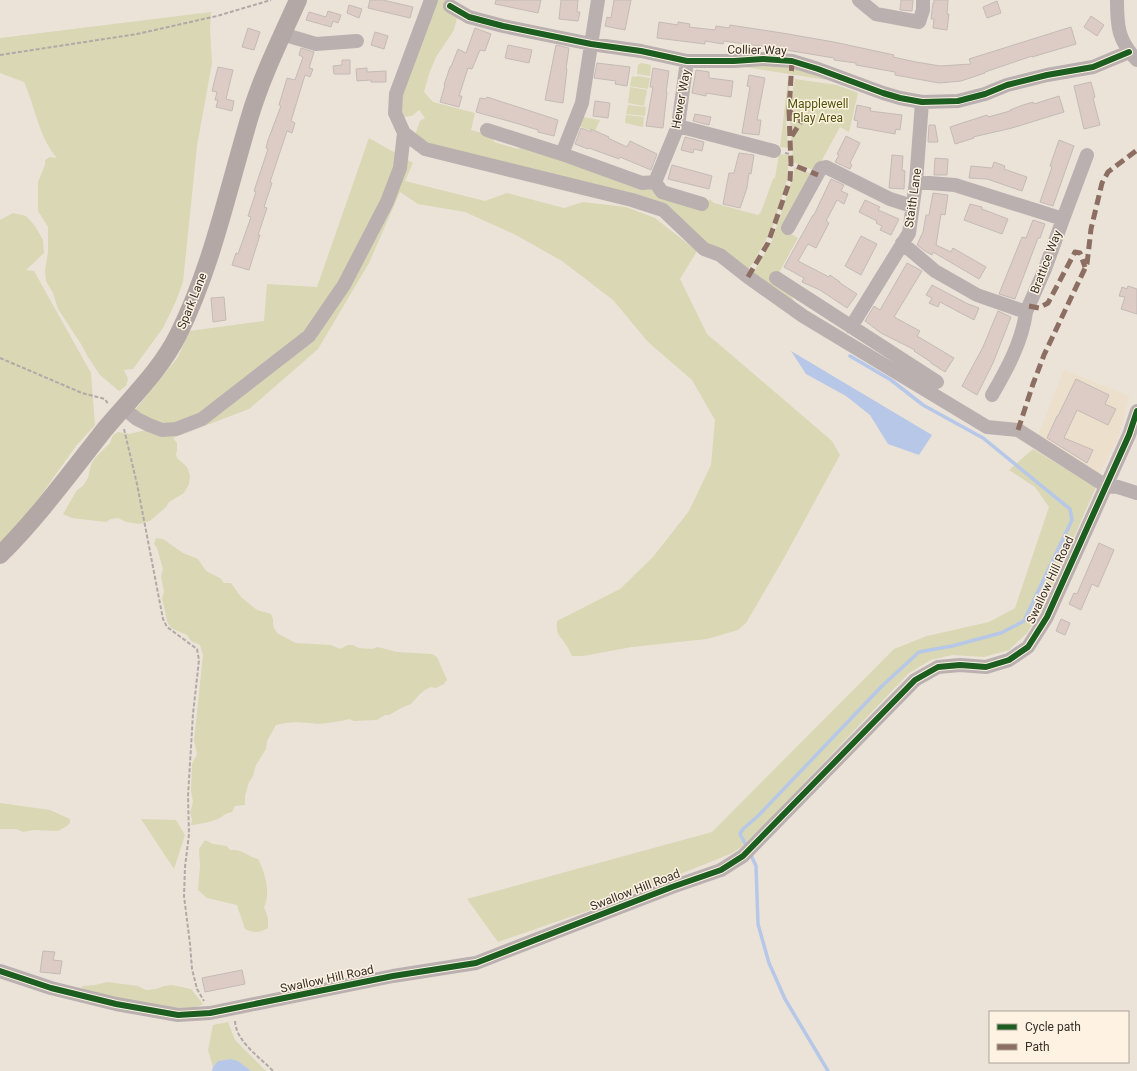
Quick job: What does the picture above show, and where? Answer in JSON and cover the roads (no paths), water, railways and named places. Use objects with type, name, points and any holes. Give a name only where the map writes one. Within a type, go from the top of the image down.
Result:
[{"type":"main road","name":"Spark Lane","points":[[0,555],[52,498],[73,468],[150,377],[169,350],[185,320],[213,246],[251,114],[282,34],[298,0]]},
{"type":"street","points":[[431,0],[396,94],[395,104],[395,113],[404,133],[425,149],[632,200],[663,210],[704,249],[720,256],[804,316],[987,427],[1018,430],[1106,486],[1118,487],[1137,493]]},
{"type":"street","points":[[562,154],[582,103],[598,0]]},
{"type":"street","points":[[859,0],[876,14],[919,22],[923,10],[923,0]]},
{"type":"street","points":[[1117,0],[1117,23],[1119,32],[1133,56]]},
{"type":"street","name":"Collier Way","points":[[450,6],[469,17],[504,26],[591,44],[641,51],[687,61],[734,61],[763,59],[792,61],[883,93],[922,102],[958,101],[985,94],[1014,83],[1133,56]]},
{"type":"street","points":[[282,34],[316,44],[357,41]]},
{"type":"street","name":"Hewer Way","points":[[655,182],[678,126],[687,61]]},
{"type":"street","name":"Staith Lane","points":[[851,327],[908,233],[916,182],[922,102]]},
{"type":"street","points":[[678,126],[774,151]]},
{"type":"street","points":[[486,130],[562,154],[642,183],[655,182],[662,192],[702,204]]},
{"type":"street","points":[[120,411],[162,430],[176,429],[202,420],[309,336],[344,285],[387,202],[400,168],[404,133]]},
{"type":"street","points":[[1063,219],[1087,155]]},
{"type":"street","points":[[788,228],[822,168],[826,167],[890,199],[912,206]]},
{"type":"street","name":"Brattice Way","points":[[916,182],[955,186],[1063,219],[1045,269],[1026,312],[1017,346],[992,395]]},
{"type":"street","points":[[902,243],[935,271],[977,295],[1026,312]]},
{"type":"street","points":[[776,278],[937,382]]},
{"type":"street","name":"Swallow Hill Road","points":[[0,971],[51,988],[132,1007],[178,1015],[210,1013],[393,976],[476,963],[672,887],[721,870],[743,856],[915,680],[938,667],[960,665],[986,667],[1009,660],[1028,647],[1046,617],[1129,435],[1137,412]]},
{"type":"water","points":[[791,351],[932,435],[919,455],[888,444],[870,415],[846,396],[806,374]]},
{"type":"water","points":[[231,1059],[238,1061],[251,1071],[212,1071],[213,1067],[218,1061]]},
{"type":"waterway","points":[[747,847],[740,834],[743,829],[758,816],[882,686],[919,652],[952,646],[1001,633],[1024,621],[1072,520],[1070,509],[983,438],[923,405],[891,380],[850,356]]},
{"type":"waterway","points":[[750,853],[756,866],[758,924],[769,963],[785,999],[828,1071]]},
{"type":"park label","name":"Mapplewell Play Area","points":[[818,111]]}]
